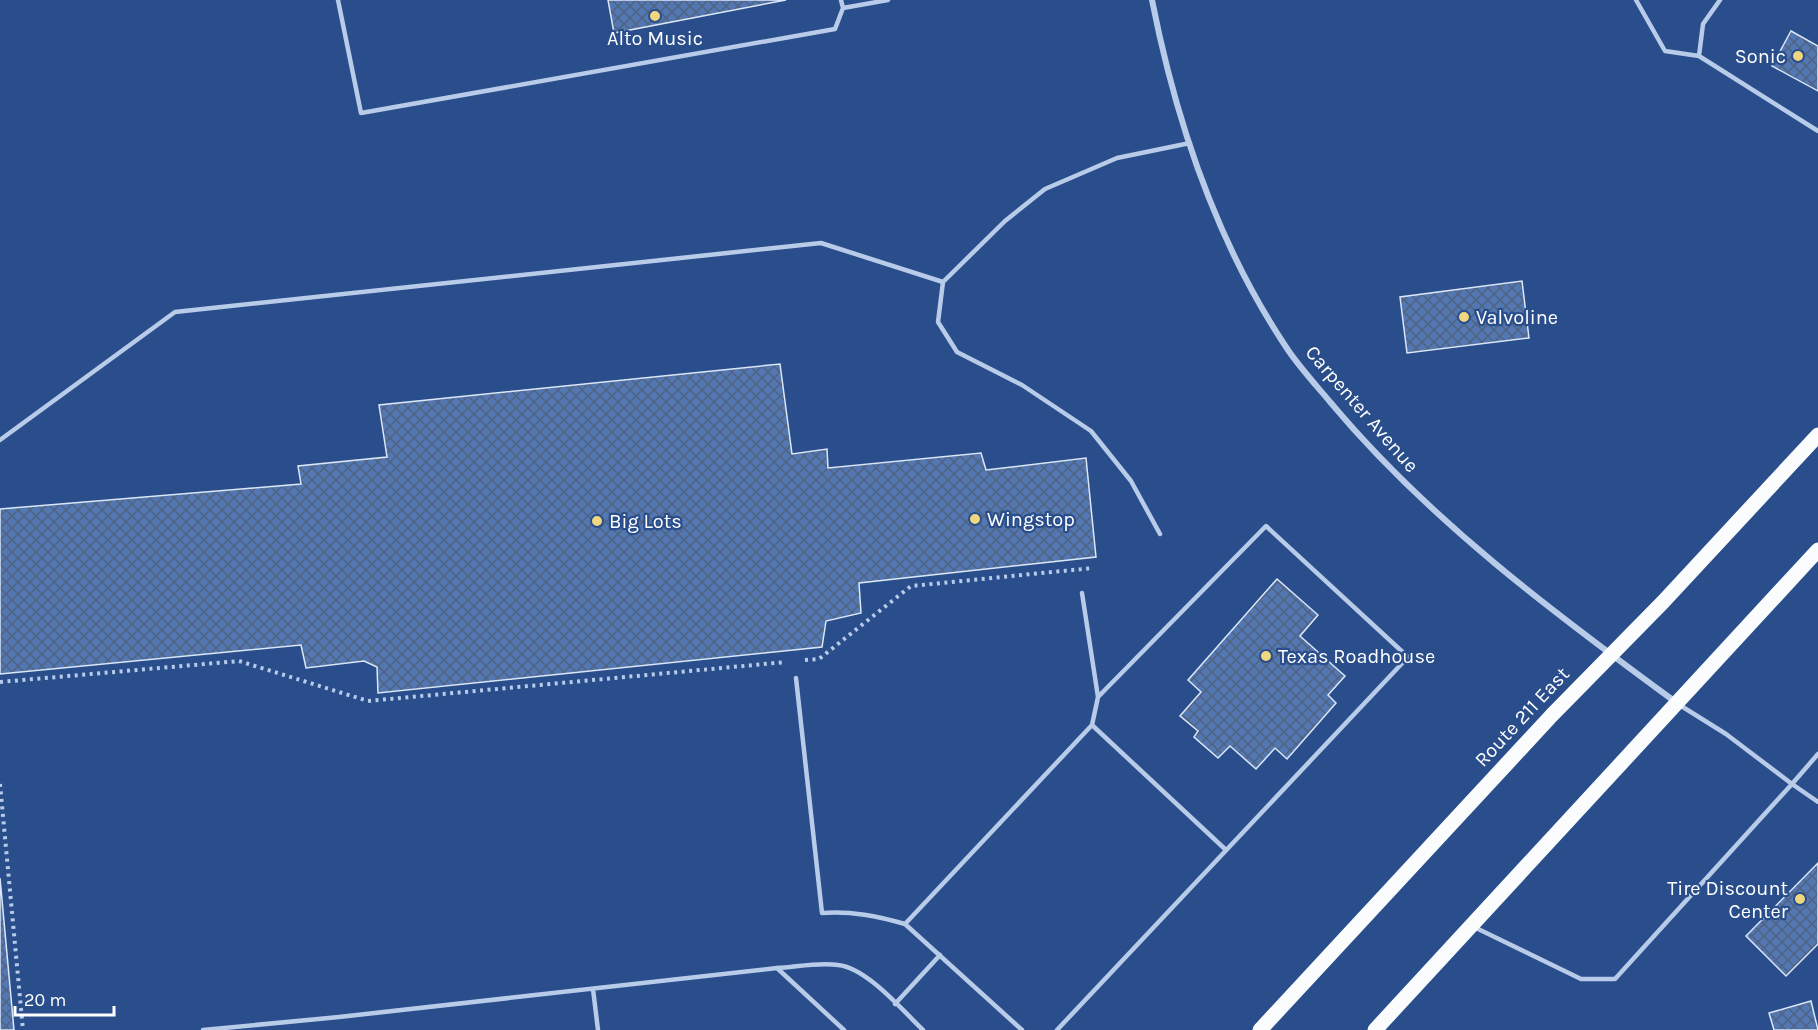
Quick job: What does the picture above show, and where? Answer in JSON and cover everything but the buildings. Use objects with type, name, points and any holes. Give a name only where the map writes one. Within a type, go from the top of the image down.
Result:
[{"type":"main road","name":"Route 211 East","points":[[1260,1030],[1610,655],[1664,602],[1818,435]]},
{"type":"main road","points":[[1375,1030],[1817,552]]},
{"type":"street","name":"Carpenter Avenue","points":[[1152,0],[1174,94],[1227,239],[1245,277],[1287,349],[1307,376],[1388,467],[1451,526],[1610,655],[1677,704]]},
{"type":"lane","points":[[338,0],[361,113],[835,29],[843,8],[842,0]]},
{"type":"lane","points":[[843,8],[888,0]]},
{"type":"lane","points":[[1636,0],[1665,51],[1699,56],[1818,131]]},
{"type":"lane","points":[[1699,56],[1703,24],[1720,0]]},
{"type":"lane","points":[[1160,534],[1131,481],[1091,431],[1022,385],[957,352],[938,322],[942,282],[1005,221],[1045,189],[1116,158],[1190,143]]},
{"type":"lane","points":[[0,440],[175,312],[821,243],[942,282]]},
{"type":"lane","points":[[1057,1030],[1408,657],[1266,526],[1098,697]]},
{"type":"lane","points":[[905,924],[1092,725],[1098,697],[1082,593]]},
{"type":"lane","points":[[796,678],[822,913],[846,911],[905,924],[1022,1030]]},
{"type":"lane","points":[[1677,704],[1725,734],[1818,802]]},
{"type":"lane","points":[[1092,725],[1226,850]]},
{"type":"lane","points":[[1471,926],[1581,979],[1615,979],[1818,754]]},
{"type":"lane","points":[[895,1004],[940,955]]},
{"type":"lane","points":[[203,1030],[777,968],[836,964],[846,966],[867,978],[923,1030]]},
{"type":"lane","points":[[777,968],[844,1030]]},
{"type":"lane","points":[[593,989],[598,1030]]},
{"type":"path","points":[[0,681],[239,661],[368,700],[819,658],[911,586],[1093,568]]},
{"type":"path","points":[[0,784],[23,1030]]},
{"type":"place","name":"Alto Music","points":[[655,16]]},
{"type":"place","name":"Sonic","points":[[1798,56]]},
{"type":"place","name":"Valvoline","points":[[1464,317]]},
{"type":"place","name":"Wingstop","points":[[975,519]]},
{"type":"place","name":"Big Lots","points":[[597,521]]},
{"type":"place","name":"Texas Roadhouse","points":[[1266,656]]},
{"type":"place","name":"Tire Discount Center","points":[[1800,899]]}]
